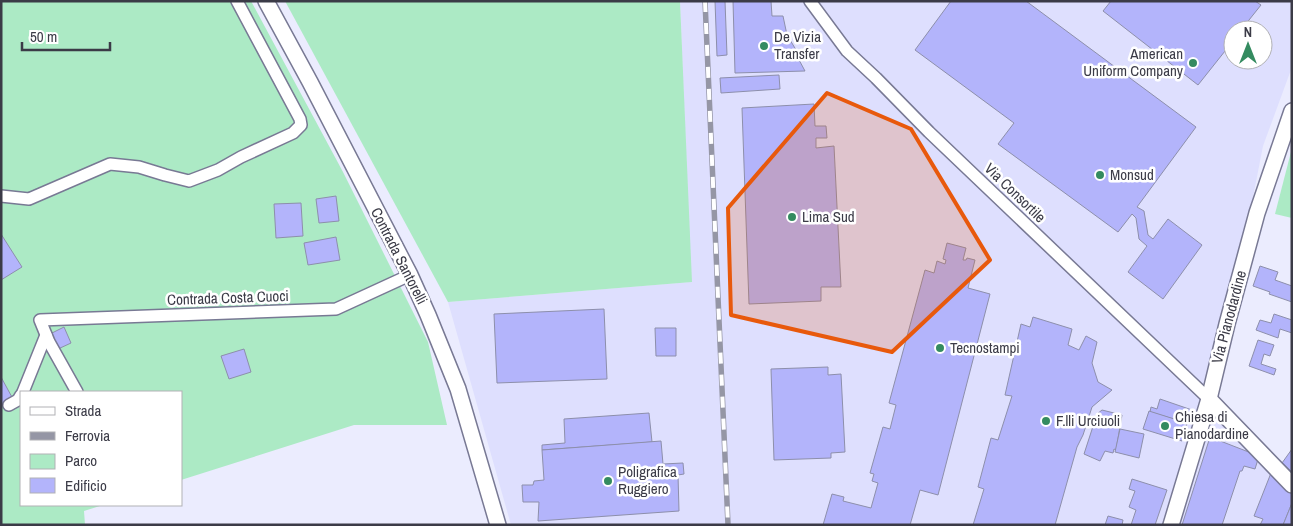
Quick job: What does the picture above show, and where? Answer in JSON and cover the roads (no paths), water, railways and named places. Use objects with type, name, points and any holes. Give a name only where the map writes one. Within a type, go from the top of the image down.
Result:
[{"type":"main road","name":"Contrada Santorelli","points":[[266,1],[410,275],[428,315],[458,389],[498,525]]},
{"type":"main road","name":"Via Pianodardine","points":[[1170,525],[1209,399],[1257,213],[1292,111]]},
{"type":"main road","points":[[1209,399],[1292,485]]},
{"type":"street","points":[[1,196],[29,199],[110,164],[139,167],[189,181],[218,170],[240,157],[293,133],[302,125],[300,119],[238,1]]},
{"type":"street","name":"Via Consortile","points":[[810,1],[846,51],[1209,399]]},
{"type":"street","name":"Contrada Costa Cuoci","points":[[46,335],[40,320],[336,309],[410,275]]},
{"type":"street","points":[[46,335],[76,391]]},
{"type":"street","points":[[23,391],[46,335]]},
{"type":"street","points":[[9,405],[20,397]]},
{"type":"railway","points":[[705,1],[728,525]]},
{"type":"place","name":"De Vizia Transfer","points":[[764,46]]},
{"type":"place","name":"American Uniform Company","points":[[1193,63]]},
{"type":"place","name":"Monsud","points":[[1100,175]]},
{"type":"place","name":"Lima Sud","points":[[792,217]]},
{"type":"place","name":"Tecnostampi","points":[[940,348]]},
{"type":"place","name":"F.lli Urciuoli","points":[[1046,421]]},
{"type":"place","name":"Chiesa di Pianodardine","points":[[1165,426]]},
{"type":"place","name":"Poligrafica Ruggiero","points":[[608,481]]}]
